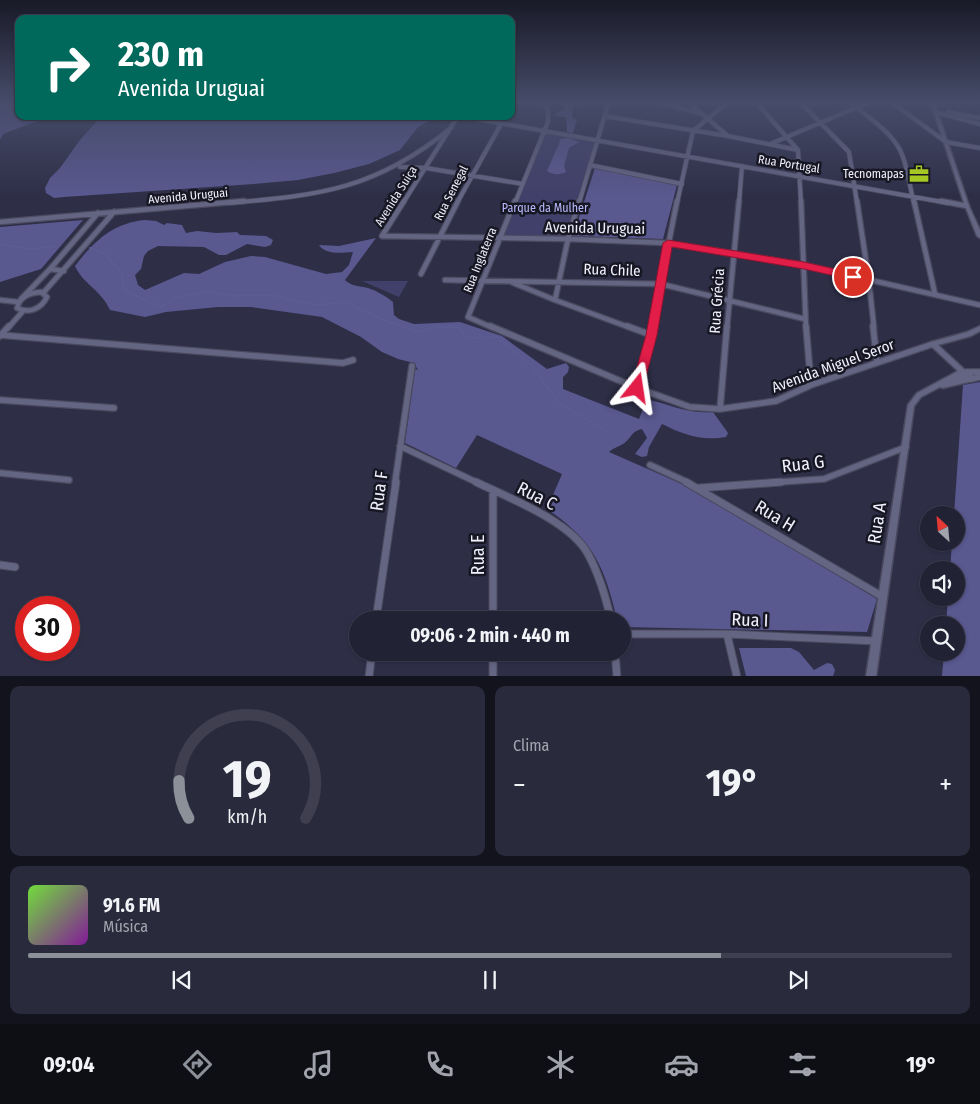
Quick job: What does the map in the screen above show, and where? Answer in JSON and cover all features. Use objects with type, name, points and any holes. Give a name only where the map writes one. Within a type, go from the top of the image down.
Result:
[{"type":"street","name":"Avenida Uruguai","points":[[0,222],[305,196],[358,184],[397,168],[434,143],[446,133]]},
{"type":"street","name":"Avenida Suiça","points":[[382,236],[448,133]]},
{"type":"street","name":"Rua Senegal","points":[[421,274],[471,175],[496,133]]},
{"type":"street","name":"Rua Inglaterra","points":[[468,317],[498,239],[544,133]]},
{"type":"street","name":"Rua Portugal","points":[[559,133],[742,166],[911,194],[967,206]]},
{"type":"street","points":[[555,300],[568,239],[598,133]]},
{"type":"street","points":[[637,388],[651,335],[668,243],[692,133]]},
{"type":"street","points":[[708,133],[798,150]]},
{"type":"street","points":[[724,133],[728,136]]},
{"type":"street","points":[[785,133],[798,150],[804,265],[804,319],[811,385]]},
{"type":"street","points":[[770,144],[796,133]]},
{"type":"street","points":[[830,133],[849,152],[869,281],[878,362]]},
{"type":"street","points":[[886,133],[898,146],[903,156],[935,294]]},
{"type":"street","points":[[933,133],[946,142],[980,148]]},
{"type":"street","points":[[943,133],[967,206],[980,236]]},
{"type":"street","points":[[590,165],[682,184]]},
{"type":"street","name":"Rua Grécia","points":[[720,409],[742,166]]},
{"type":"street","points":[[397,168],[426,168],[523,184]]},
{"type":"street","points":[[0,300],[20,300],[36,292],[44,292],[114,212]]},
{"type":"street","points":[[44,292],[47,299],[41,305],[32,310],[23,311],[17,308],[20,300],[50,269],[98,213]]},
{"type":"street","points":[[79,236],[93,236]]},
{"type":"street","name":"Avenida Uruguai","points":[[382,236],[568,239],[668,243],[804,265],[980,305]]},
{"type":"street","points":[[50,269],[64,270]]},
{"type":"street","name":"Rua Chile","points":[[445,280],[484,279],[661,284],[804,319]]},
{"type":"street","points":[[508,280],[555,300],[651,335]]},
{"type":"street","points":[[0,336],[23,311]]},
{"type":"street","name":"Avenida Miguel Seror","points":[[468,317],[637,388],[690,407],[720,409],[776,401],[811,385],[933,344],[969,334],[980,328]]},
{"type":"street","points":[[0,336],[344,363],[353,360]]},
{"type":"street","points":[[933,344],[963,372],[970,374],[970,380]]},
{"type":"street","name":"Rua F","points":[[377,611],[412,366]]},
{"type":"street","name":"Rua A","points":[[871,676],[912,405],[918,395],[963,372],[980,372]]},
{"type":"street","name":"Rua A","points":[[934,388],[980,377]]},
{"type":"street","points":[[0,400],[114,408]]},
{"type":"street","name":"Rua C","points":[[400,446],[536,511],[566,529],[588,553],[606,598],[609,611]]},
{"type":"street","name":"Rua G","points":[[699,488],[824,479],[906,446]]},
{"type":"street","name":"Rua H","points":[[650,465],[699,488],[883,597]]},
{"type":"street","points":[[0,474],[69,480]]},
{"type":"street","name":"Rua E","points":[[493,491],[493,611]]},
{"type":"street","points":[[0,565],[15,567]]},
{"type":"street","name":"Rua I","points":[[631,634],[727,634],[876,641]]},
{"type":"street","points":[[727,634],[737,676]]},
{"type":"street","points":[[369,676],[371,661]]},
{"type":"street","points":[[493,661],[493,676]]},
{"type":"street","points":[[616,661],[617,676]]},
{"type":"green space","name":"Parque da Mulher","points":[[545,133],[595,140],[567,238],[502,238]]},
{"type":"green space","points":[[362,281],[408,281],[399,297]]},
{"type":"shaded area","points":[[0,133],[7,133],[3,134],[0,140]]},
{"type":"shaded area","points":[[87,133],[414,133],[400,150],[369,164],[298,180],[54,198],[46,193],[45,188],[50,178],[60,168]]},
{"type":"shaded area","points":[[569,138],[579,142],[569,148],[564,166],[566,172],[556,174],[547,171],[561,139]]},
{"type":"shaded area","points":[[595,168],[677,185],[663,239],[573,236]]},
{"type":"shaded area","points":[[83,220],[41,269],[0,282],[0,227]]},
{"type":"shaded area","points":[[145,220],[156,221],[164,225],[167,223],[182,225],[186,233],[197,231],[216,233],[237,232],[240,235],[266,236],[273,240],[271,245],[265,247],[247,244],[226,255],[219,255],[204,247],[158,246],[148,251],[144,256],[141,269],[135,275],[138,285],[145,290],[184,273],[199,274],[225,262],[251,256],[265,257],[326,274],[342,272],[349,265],[353,252],[330,252],[319,245],[339,246],[376,238],[345,280],[353,285],[375,291],[393,302],[394,315],[399,319],[414,324],[460,322],[502,336],[547,369],[566,363],[569,367],[568,372],[563,377],[563,389],[639,419],[647,399],[688,410],[713,412],[728,433],[726,437],[701,438],[662,424],[649,447],[647,456],[642,457],[635,454],[647,438],[642,429],[633,433],[626,442],[609,452],[698,491],[877,599],[867,632],[631,627],[631,611],[615,611],[602,570],[595,556],[576,532],[547,509],[562,474],[477,435],[456,468],[405,443],[415,369],[418,370],[414,363],[382,352],[361,337],[322,317],[251,307],[218,307],[166,312],[145,317],[110,310],[102,297],[83,278],[75,266],[89,249],[105,235],[114,229]]},
{"type":"shaded area","points":[[980,382],[980,676],[942,676],[943,661],[965,661],[965,616],[947,616],[947,606],[965,606],[965,561],[951,561],[951,551],[965,551],[965,506],[955,506],[963,385]]},
{"type":"shaded area","points":[[739,648],[791,648],[799,652],[814,670],[827,663],[832,664],[835,670],[833,676],[746,676]]},
{"type":"waterway","points":[[0,244],[28,249],[53,247]]},
{"type":"waterway","points":[[90,248],[104,253],[122,273],[124,290],[161,307],[178,297],[209,291],[231,296],[272,295],[316,305],[345,302],[381,319],[418,332],[438,327],[458,327],[468,338],[498,337],[530,364],[561,405],[611,433]]},
{"type":"place","name":"Tecnomapas","points":[[919,174]]},
{"type":"route","points":[[637,388],[651,335],[668,243],[804,265],[853,277]]}]
